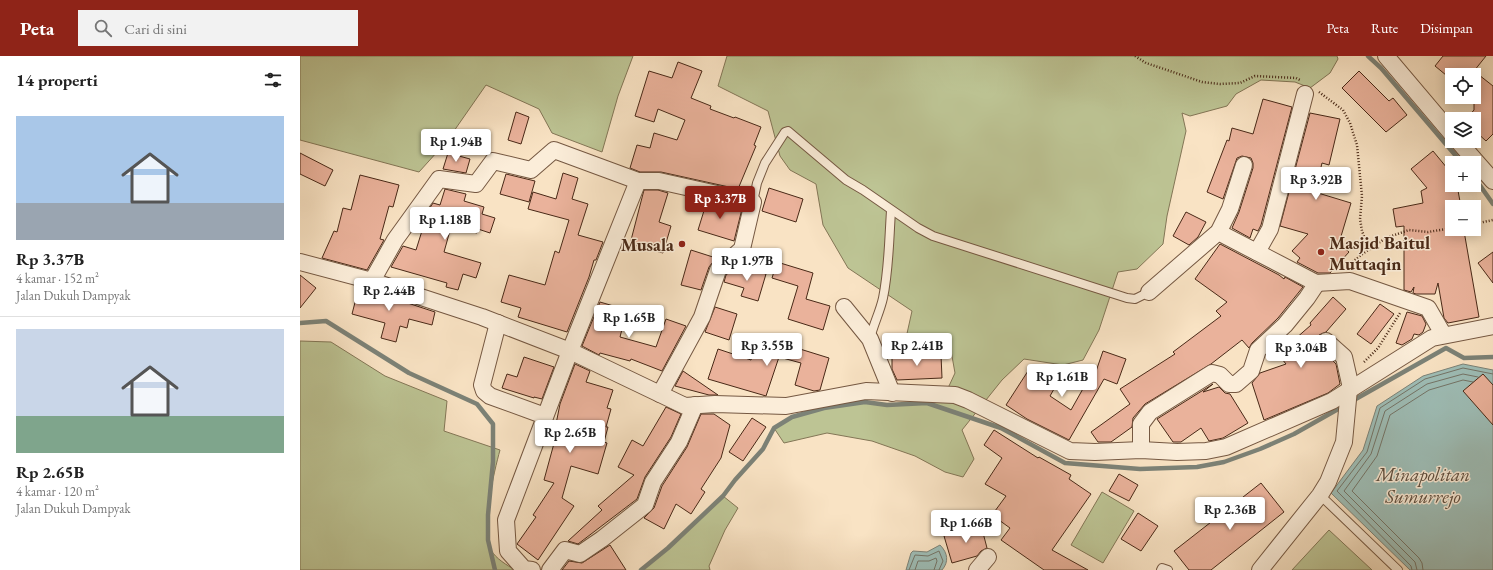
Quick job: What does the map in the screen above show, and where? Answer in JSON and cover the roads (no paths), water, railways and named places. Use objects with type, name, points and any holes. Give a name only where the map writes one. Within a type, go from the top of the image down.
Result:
[{"type":"street","points":[[1386,56],[1445,126]]},
{"type":"street","points":[[1257,252],[1270,229],[1312,93]]},
{"type":"street","points":[[1464,148],[1493,182]]},
{"type":"street","points":[[372,281],[396,240],[438,179],[476,184],[493,161],[532,170],[554,150],[638,181],[659,181],[753,202],[742,249],[718,270],[702,317],[660,394]]},
{"type":"street","points":[[1149,292],[1218,233],[1230,209],[1244,164]]},
{"type":"street","points":[[532,570],[524,568],[508,551],[506,520],[570,351],[638,181]]},
{"type":"street","points":[[1218,233],[1317,283],[1352,281],[1430,309],[1443,334]]},
{"type":"street","points":[[300,262],[372,281],[498,323],[570,351],[685,406],[786,406],[866,392],[955,395],[1070,451],[1095,452],[1141,450],[1177,452],[1206,451],[1226,447],[1332,401],[1432,338],[1443,334],[1493,326]]},
{"type":"street","points":[[1141,450],[1141,424],[1150,412],[1212,373],[1220,375],[1229,384],[1236,384],[1251,371],[1258,350],[1284,325],[1307,298],[1317,283]]},
{"type":"street","points":[[844,307],[870,339],[892,393]]},
{"type":"street","points":[[498,323],[482,385],[484,391],[490,396],[545,416]]},
{"type":"street","points":[[1260,570],[1320,495],[1328,482],[1344,442],[1352,388],[1344,357],[1326,341]]},
{"type":"street","points":[[550,570],[565,550],[580,554],[646,505],[653,482],[679,442],[695,405]]},
{"type":"street","points":[[977,570],[988,557]]},
{"type":"lane","points":[[753,202],[757,183],[765,163],[785,132],[788,131],[837,173],[891,211],[933,236],[1127,298],[1134,299],[1149,292]]},
{"type":"lane","points":[[870,339],[874,324],[880,311],[885,286],[891,211]]},
{"type":"lane","points":[[1320,495],[1398,570]]},
{"type":"lane","points":[[1161,570],[1162,568],[1168,570]]},
{"type":"water","name":"Minapolitan Sumurrejo","points":[[1463,364],[1493,370],[1493,570],[1410,570],[1331,493],[1363,450],[1377,406],[1423,376]]},
{"type":"water","points":[[940,545],[945,551],[947,558],[946,564],[942,570],[906,570],[913,551],[927,552]]},
{"type":"waterway","points":[[1368,56],[1381,68],[1456,156]]},
{"type":"waterway","points":[[1481,187],[1493,204]]},
{"type":"waterway","points":[[300,323],[326,321],[409,373],[477,404],[493,424],[493,462],[488,515],[488,540],[495,570]]},
{"type":"waterway","points":[[1354,400],[1446,348],[1464,358],[1493,357]]},
{"type":"waterway","points":[[641,570],[668,548],[723,496],[735,480],[763,449],[774,428],[792,417],[824,408],[865,402],[887,405],[927,403],[1001,428],[1065,463],[1140,469],[1197,467],[1224,462],[1260,449],[1294,434],[1340,408]]},
{"type":"place","name":"Musala","points":[[682,244]]},
{"type":"place","name":"Masjid Baitul Muttaqin","points":[[1321,252]]}]
